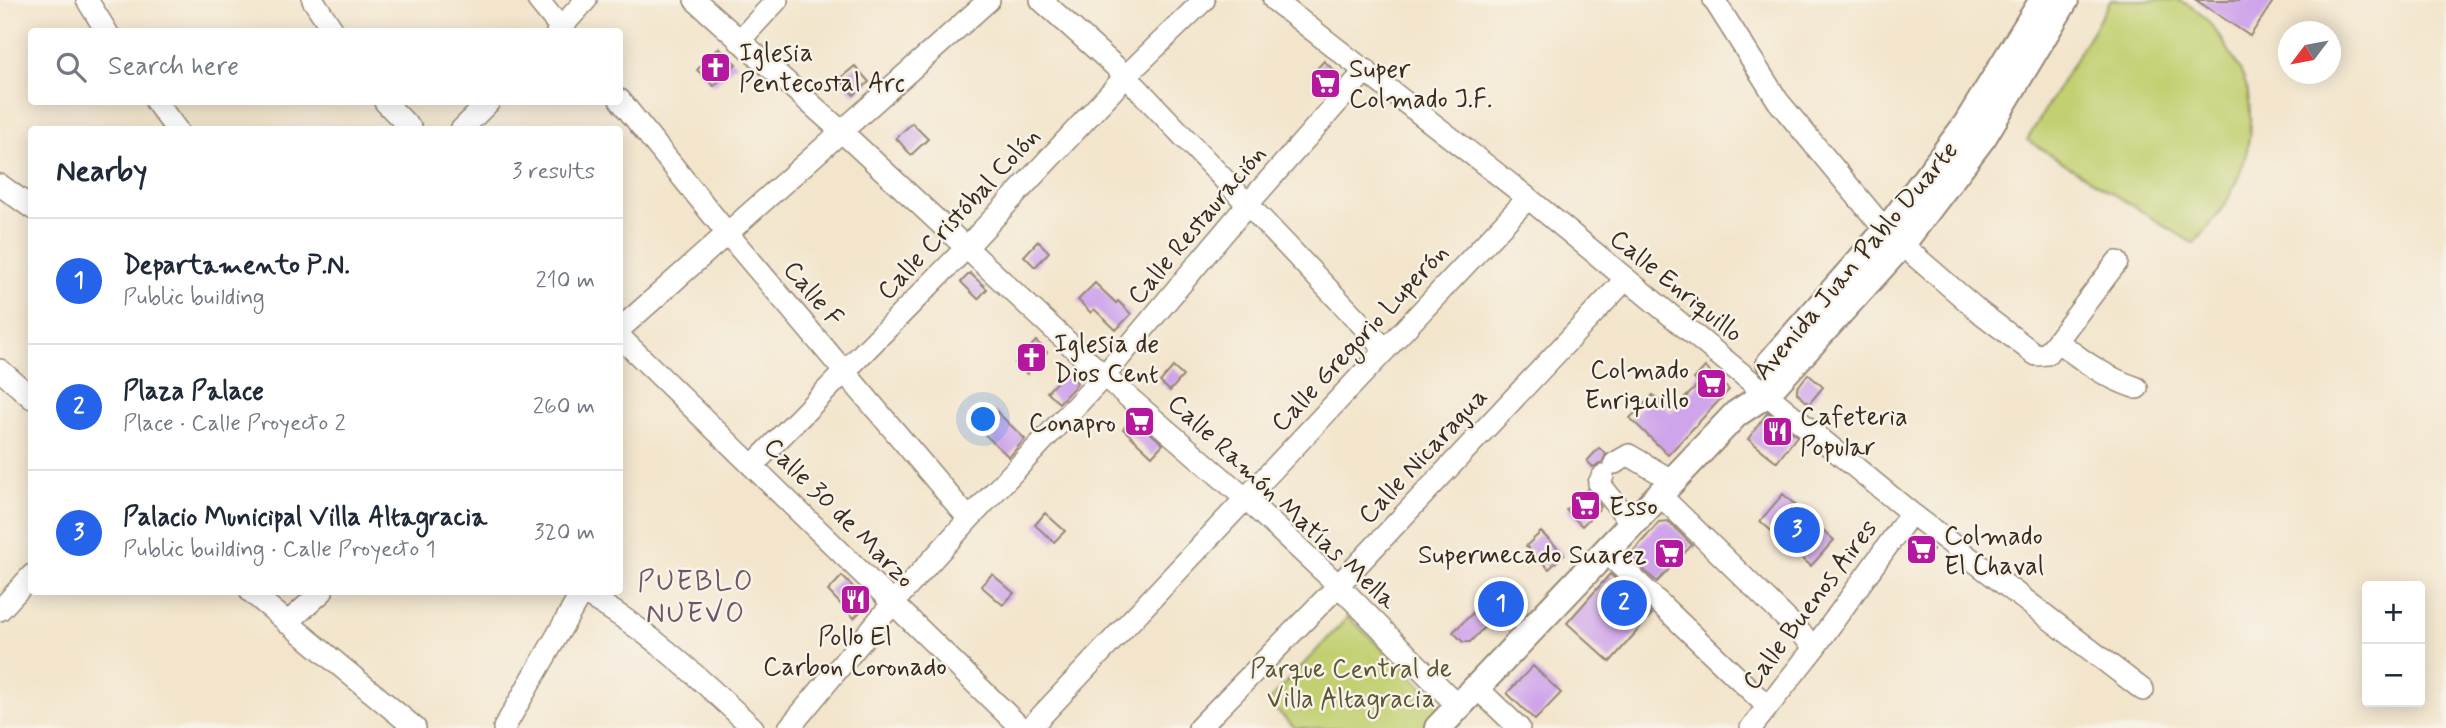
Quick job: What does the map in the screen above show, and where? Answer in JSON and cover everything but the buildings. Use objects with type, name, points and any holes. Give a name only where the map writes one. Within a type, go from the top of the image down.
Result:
[{"type":"main road","name":"Avenida Juan Pablo Duarte","points":[[1894,237],[2043,0]]},
{"type":"main road","name":"Avenida Juan Pablo Duarte","points":[[1438,728],[1607,553],[1760,388],[1983,137],[2065,0]]},
{"type":"street","points":[[87,0],[104,28]]},
{"type":"street","points":[[313,0],[331,28]]},
{"type":"street","points":[[538,0],[559,28]]},
{"type":"street","points":[[563,28],[586,0]]},
{"type":"street","name":"Calle Ramón Matías Mella","points":[[695,0],[841,131],[1104,376],[1246,499],[1338,585],[1458,706]]},
{"type":"street","points":[[739,41],[777,0]]},
{"type":"street","points":[[623,326],[989,0]]},
{"type":"street","points":[[1041,0],[1126,76],[1385,349]]},
{"type":"street","name":"Calle Cristóbal Colón","points":[[753,465],[965,249],[1126,76],[1204,0]]},
{"type":"street","name":"Calle Enriquillo","points":[[1275,0],[1528,198],[1911,513],[2143,690]]},
{"type":"street","points":[[1714,0],[1778,101],[1894,237],[1982,313],[2036,355],[2047,354],[2117,262]]},
{"type":"street","name":"Calle Restauración","points":[[789,728],[893,603],[1104,376],[1248,204],[1366,70]]},
{"type":"street","name":"Calle F","points":[[623,104],[727,233],[969,519]]},
{"type":"street","points":[[158,105],[174,126]]},
{"type":"street","points":[[388,105],[408,126]]},
{"type":"street","points":[[465,126],[486,105]]},
{"type":"street","points":[[0,185],[28,205]]},
{"type":"street","name":"Calle Gregorio Luperón","points":[[1030,728],[1528,198]]},
{"type":"street","name":"Calle Nicaragua","points":[[1199,728],[1338,585],[1625,280]]},
{"type":"street","name":"Calle 30 de Marzo","points":[[623,340],[1021,728]]},
{"type":"street","points":[[2057,341],[2093,369],[2137,388]]},
{"type":"street","points":[[0,370],[28,394]]},
{"type":"street","points":[[1632,524],[1599,483],[1609,469],[1629,455],[1666,488],[1815,647]]},
{"type":"street","name":"Calle Buenos Aires","points":[[1751,728],[1815,647],[1911,513]]},
{"type":"street","points":[[1607,553],[1768,706]]},
{"type":"street","points":[[0,610],[28,579]]},
{"type":"street","points":[[254,595],[415,728]]},
{"type":"street","points":[[287,623],[319,595]]},
{"type":"street","points":[[504,728],[580,595]]},
{"type":"street","points":[[587,595],[676,656],[753,728]]},
{"type":"street","points":[[1477,688],[1519,728]]},
{"type":"green space","points":[[2111,0],[2176,0],[2191,7],[2203,16],[2218,35],[2245,81],[2250,115],[2245,156],[2230,194],[2194,244],[2027,140]]},
{"type":"green space","name":"Parque Central de Villa Altagracia","points":[[1348,617],[1444,707],[1424,728],[1295,728],[1268,702]]},
{"type":"place","name":"Iglesia Pentecostal Arc","points":[[716,67]]},
{"type":"place","name":"Super Colmado J.F.","points":[[1326,83]]},
{"type":"place","name":"Iglesia de Dios Cent","points":[[1031,358]]},
{"type":"place","name":"Colmado Enriquillo","points":[[1712,384]]},
{"type":"place","name":"Conapro","points":[[1139,422]]},
{"type":"place","name":"Cafeteria Popular","points":[[1777,431]]},
{"type":"place","name":"Esso","points":[[1586,506]]},
{"type":"place","name":"Palacio Municipal Villa Altagracia","points":[[1797,530]]},
{"type":"place","name":"Colmado El Chaval","points":[[1921,550]]},
{"type":"place","name":"Supermecado Suarez","points":[[1670,554]]},
{"type":"place","name":"Pollo El Carbon Coronado","points":[[855,600]]},
{"type":"place","name":"Plaza Palace","points":[[1624,603]]},
{"type":"place","name":"Departamento P.N.","points":[[1501,604]]},
{"type":"district","name":"PUEBLO NUEVO","points":[[696,596]]}]
